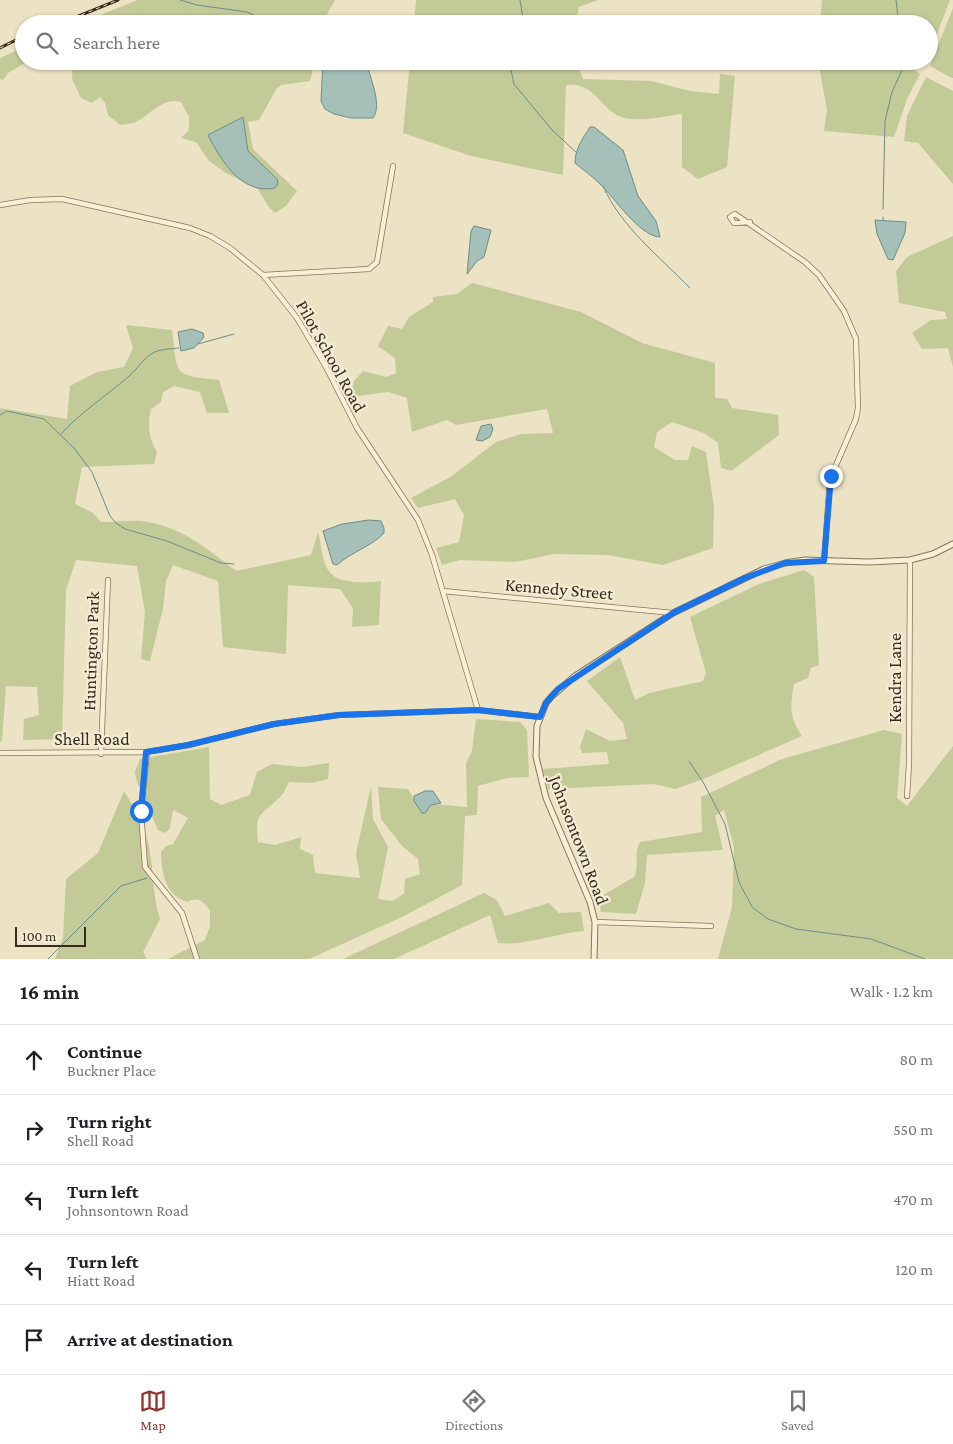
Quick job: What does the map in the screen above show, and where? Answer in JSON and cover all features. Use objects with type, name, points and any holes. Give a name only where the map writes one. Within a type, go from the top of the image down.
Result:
[{"type":"street","points":[[263,275],[369,269],[373,267],[377,262],[392,166]]},
{"type":"street","name":"Pilot School Road","points":[[0,205],[43,199],[67,200],[190,228],[210,236],[230,248],[263,275],[297,318],[326,367],[356,428],[410,506],[427,543],[478,710]]},
{"type":"street","points":[[750,222],[805,262],[818,275],[844,311],[856,338],[858,408],[856,419],[830,479],[824,561]]},
{"type":"street","name":"Johnsontown Road","points":[[594,959],[595,922],[590,902],[554,819],[540,777],[536,757],[536,736],[540,717],[546,703],[558,689],[673,613],[764,569],[795,561],[876,562],[910,560],[933,554],[953,544]]},
{"type":"street","name":"Kendra Lane","points":[[907,796],[909,764],[910,560]]},
{"type":"street","name":"Huntington Park","points":[[101,754],[108,580]]},
{"type":"street","name":"Kennedy Street","points":[[443,592],[673,613]]},
{"type":"street","name":"Shell Road","points":[[0,753],[101,754],[146,752],[188,745],[274,724],[339,715],[478,710],[540,717]]},
{"type":"street","points":[[146,752],[141,811],[145,867],[165,895],[182,913],[197,959]]},
{"type":"street","points":[[595,922],[711,926]]},
{"type":"green space","points":[[138,0],[335,0],[327,15],[100,15]]},
{"type":"green space","points":[[416,0],[598,0],[579,7],[577,15],[415,15]]},
{"type":"green space","points":[[822,0],[950,0],[938,31],[938,15],[821,15]]},
{"type":"green space","points":[[953,8],[953,78],[937,70],[938,46]]},
{"type":"green space","points":[[15,51],[15,69],[8,73],[3,80],[0,79],[0,58]]},
{"type":"green space","points":[[72,70],[313,70],[310,81],[281,85],[277,88],[259,120],[248,122],[253,149],[297,191],[286,206],[275,213],[268,206],[258,189],[226,173],[209,161],[196,142],[181,138],[189,130],[189,117],[181,102],[168,102],[157,107],[136,122],[120,125],[108,115],[105,103],[100,97],[92,103],[81,98],[72,79]]},
{"type":"green space","points":[[409,70],[580,70],[583,79],[651,81],[690,91],[719,94],[720,74],[735,76],[727,167],[698,179],[682,167],[682,114],[648,119],[622,117],[615,114],[589,90],[575,85],[566,85],[563,175],[471,156],[403,133]]},
{"type":"green space","points":[[820,70],[915,70],[920,74],[907,99],[894,137],[824,131],[827,110]]},
{"type":"green space","points":[[926,77],[953,91],[953,184],[918,143],[904,141],[907,116]]},
{"type":"green space","points":[[953,236],[953,367],[948,348],[922,349],[912,333],[931,320],[947,319],[945,312],[899,303],[896,271],[907,257]]},
{"type":"green space","points":[[472,283],[581,312],[642,343],[715,363],[715,398],[727,399],[732,408],[778,415],[779,435],[731,471],[721,468],[718,443],[704,433],[672,422],[657,432],[654,447],[675,460],[688,460],[692,446],[706,452],[714,508],[713,548],[663,565],[608,555],[554,554],[515,562],[460,560],[442,565],[436,548],[459,542],[464,515],[455,499],[418,508],[411,498],[452,476],[496,442],[521,434],[553,433],[547,409],[456,425],[447,420],[412,432],[407,398],[388,392],[356,396],[352,390],[354,381],[363,371],[387,377],[396,373],[395,358],[378,346],[388,326],[402,329],[409,317],[433,302],[433,297],[457,294]]},
{"type":"green space","points":[[126,325],[172,330],[175,357],[180,370],[193,377],[219,380],[229,413],[207,413],[200,392],[174,386],[163,392],[161,402],[151,409],[150,415],[149,426],[152,442],[157,452],[154,464],[82,467],[75,504],[93,513],[101,522],[143,521],[173,529],[216,555],[236,571],[311,555],[318,532],[324,562],[332,575],[352,582],[381,581],[379,625],[352,627],[353,608],[340,589],[288,585],[286,654],[223,647],[218,581],[173,565],[166,581],[163,609],[150,661],[141,659],[145,612],[137,566],[76,560],[66,590],[62,739],[23,740],[24,719],[39,715],[37,687],[6,686],[2,741],[0,741],[0,408],[67,419],[70,386],[97,372],[124,367],[133,348]]},
{"type":"green space","points":[[804,570],[814,577],[819,665],[811,668],[808,678],[794,684],[792,712],[802,736],[706,778],[675,789],[654,784],[548,789],[543,769],[609,764],[607,752],[582,753],[580,747],[586,729],[610,741],[627,739],[623,723],[587,681],[620,657],[635,700],[649,693],[703,681],[706,673],[690,617],[759,584]]},
{"type":"green space","points":[[476,719],[520,722],[527,730],[529,777],[507,778],[478,786],[477,815],[465,816],[462,885],[402,917],[309,959],[168,959],[205,940],[210,926],[210,910],[200,900],[187,902],[179,898],[173,894],[166,882],[162,868],[161,852],[166,846],[173,844],[188,818],[173,810],[170,828],[165,833],[158,830],[137,782],[135,772],[140,759],[209,747],[210,799],[221,805],[250,795],[257,772],[272,764],[302,767],[329,763],[328,779],[312,783],[289,782],[281,796],[260,816],[257,826],[258,842],[275,845],[301,837],[300,849],[313,855],[315,873],[360,878],[356,853],[371,786],[373,819],[388,847],[378,899],[392,901],[404,894],[405,879],[420,874],[418,859],[402,846],[381,819],[378,787],[408,789],[421,812],[434,804],[467,807],[466,763],[472,751]]},
{"type":"green space","points":[[884,730],[902,734],[897,798],[907,806],[953,746],[953,959],[718,959],[732,907],[734,847],[724,810],[715,816],[723,850],[647,855],[645,883],[636,914],[601,912],[598,898],[634,877],[640,842],[702,832],[701,797],[782,759]]},
{"type":"green space","points":[[124,791],[145,832],[151,856],[160,919],[143,952],[147,959],[55,959],[63,938],[66,879],[98,853]]},
{"type":"green space","points":[[484,893],[497,900],[505,916],[549,903],[559,913],[581,912],[584,931],[520,943],[498,943],[490,915],[394,959],[343,959]]},
{"type":"water","points":[[323,70],[368,70],[377,105],[373,118],[351,118],[334,114],[325,109],[321,101]]},
{"type":"water","points":[[243,117],[248,151],[277,179],[278,184],[275,188],[263,189],[242,181],[226,165],[208,135]]},
{"type":"water","points":[[590,127],[594,127],[623,150],[638,196],[656,221],[660,237],[652,235],[635,223],[599,183],[575,163],[578,148]]},
{"type":"water","points":[[875,220],[906,222],[905,233],[893,260],[888,259],[877,234]]},
{"type":"water","points":[[474,226],[491,230],[484,257],[477,261],[467,274],[471,231]]},
{"type":"water","points":[[192,329],[203,333],[204,337],[194,348],[181,351],[178,332]]},
{"type":"water","points":[[491,424],[493,429],[490,437],[482,441],[476,440],[481,426]]},
{"type":"water","points":[[369,520],[381,521],[384,533],[337,565],[333,564],[323,531],[342,524]]},
{"type":"water","points":[[425,791],[433,791],[441,803],[431,805],[425,813],[422,813],[414,801],[414,796]]},
{"type":"waterway","points":[[180,0],[197,5],[247,12],[253,15]]},
{"type":"waterway","points":[[520,0],[522,15]]},
{"type":"waterway","points":[[896,0],[898,15]]},
{"type":"waterway","points":[[511,70],[514,84],[552,130],[577,153]]},
{"type":"waterway","points":[[883,209],[885,121],[892,92],[902,70]]},
{"type":"waterway","points":[[603,186],[620,215],[631,228],[690,288]]},
{"type":"waterway","points":[[198,344],[234,334]]},
{"type":"waterway","points":[[61,434],[85,411],[120,384],[149,355],[166,349],[179,348]]},
{"type":"waterway","points":[[0,415],[7,411],[44,419],[74,448],[92,472],[110,516],[125,529],[167,541],[221,563],[234,564]]},
{"type":"waterway","points":[[689,761],[703,782],[725,824],[739,882],[752,907],[768,919],[796,929],[871,939],[925,959]]},
{"type":"waterway","points":[[48,959],[121,886],[147,878]]},
{"type":"railway","points":[[81,15],[118,0]]},
{"type":"railway","points":[[0,48],[15,40]]},
{"type":"route","points":[[141,811],[146,752],[167,750],[274,724],[339,715],[478,710],[540,717],[546,703],[558,689],[574,676],[673,613],[764,569],[795,561],[824,561],[827,500],[831,476]]}]
